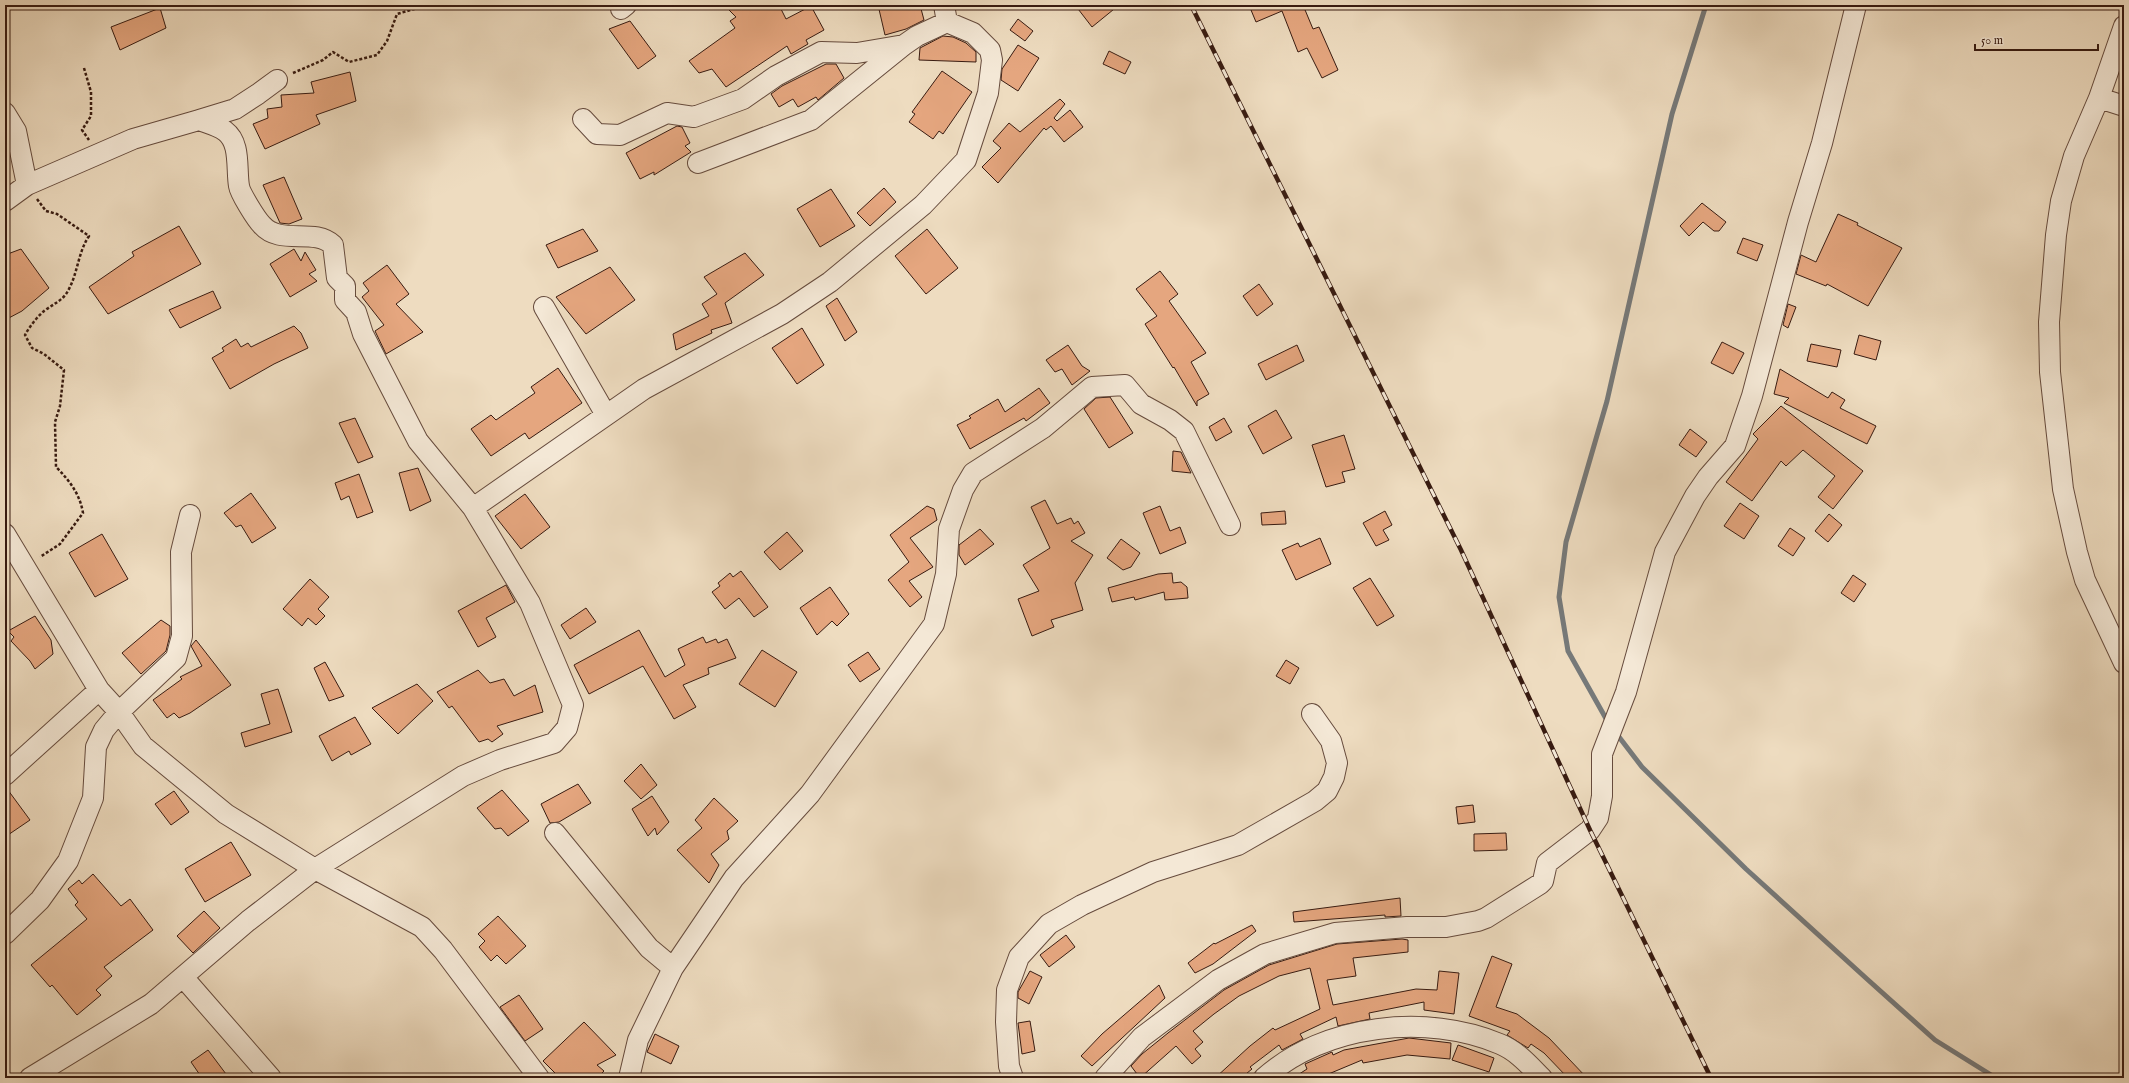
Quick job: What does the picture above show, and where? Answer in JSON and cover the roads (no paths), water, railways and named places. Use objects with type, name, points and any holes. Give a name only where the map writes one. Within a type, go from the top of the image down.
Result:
[{"type":"street","points":[[1105,1078],[1142,1037],[1218,980],[1248,962],[1279,948],[1335,933],[1407,927],[1446,927],[1486,918],[1540,884],[1543,881],[1548,863],[1590,830],[1598,818],[1602,796],[1602,754],[1626,692],[1659,580],[1665,552],[1695,496],[1708,476],[1735,446],[1752,396],[1798,222],[1822,143],[1856,5]]},
{"type":"street","points":[[473,508],[644,389],[782,314],[830,282],[923,205],[966,160],[988,93],[992,60],[990,50],[973,34],[945,13],[811,120],[698,163]]},
{"type":"street","points":[[2124,26],[2099,98],[2074,156],[2058,216],[2049,322],[2050,372],[2064,489],[2077,552],[2085,580],[2124,663]]},
{"type":"street","points":[[583,119],[597,134],[620,135],[668,113],[694,117],[743,99],[776,76],[821,52],[857,53],[904,45]]},
{"type":"street","points":[[5,201],[27,185],[88,160],[133,139],[235,108],[277,80]]},
{"type":"street","points":[[2099,98],[2124,106]]},
{"type":"street","points":[[5,114],[16,131],[27,185]]},
{"type":"street","points":[[30,1078],[152,1004],[248,921],[316,869],[463,776],[500,760],[554,743],[567,728],[573,704],[530,603],[473,508],[418,441],[409,425],[363,334],[356,312],[345,300],[345,286],[337,278],[333,245],[324,238],[276,234],[270,232],[261,225],[239,187],[235,146],[225,131],[199,120]]},
{"type":"street","points":[[544,307],[606,414]]},
{"type":"street","points":[[629,1078],[638,1040],[674,968],[734,878],[810,794],[934,624],[946,574],[949,529],[963,490],[973,473],[1043,428],[1092,387],[1125,385],[1141,404],[1170,420],[1184,431],[1230,525]]},
{"type":"street","points":[[5,934],[40,900],[68,860],[93,798],[96,747],[104,730],[118,712],[176,658],[182,636],[181,552],[190,515]]},
{"type":"street","points":[[5,534],[99,690],[118,712],[143,746],[226,814],[316,869],[422,927],[443,950],[539,1078]]},
{"type":"street","points":[[5,775],[99,690]]},
{"type":"street","points":[[1013,1078],[1009,1066],[1006,1022],[1007,990],[1019,957],[1049,924],[1082,905],[1153,872],[1238,845],[1314,801],[1327,791],[1334,777],[1337,763],[1331,741],[1312,714]]},
{"type":"street","points":[[555,833],[649,948],[674,968]]},
{"type":"street","points":[[183,977],[271,1078]]},
{"type":"street","points":[[1264,1078],[1299,1053],[1324,1042],[1375,1030],[1434,1027],[1500,1044],[1521,1057],[1542,1078]]},
{"type":"waterway","points":[[1609,724],[1568,651],[1559,597],[1566,542],[1607,401],[1672,114],[1706,5]]},
{"type":"waterway","points":[[1616,733],[1642,767],[1746,869],[1867,979],[1935,1040],[1996,1078]]},
{"type":"railway","points":[[1191,5],[1461,550],[1590,830],[1711,1078]]}]
